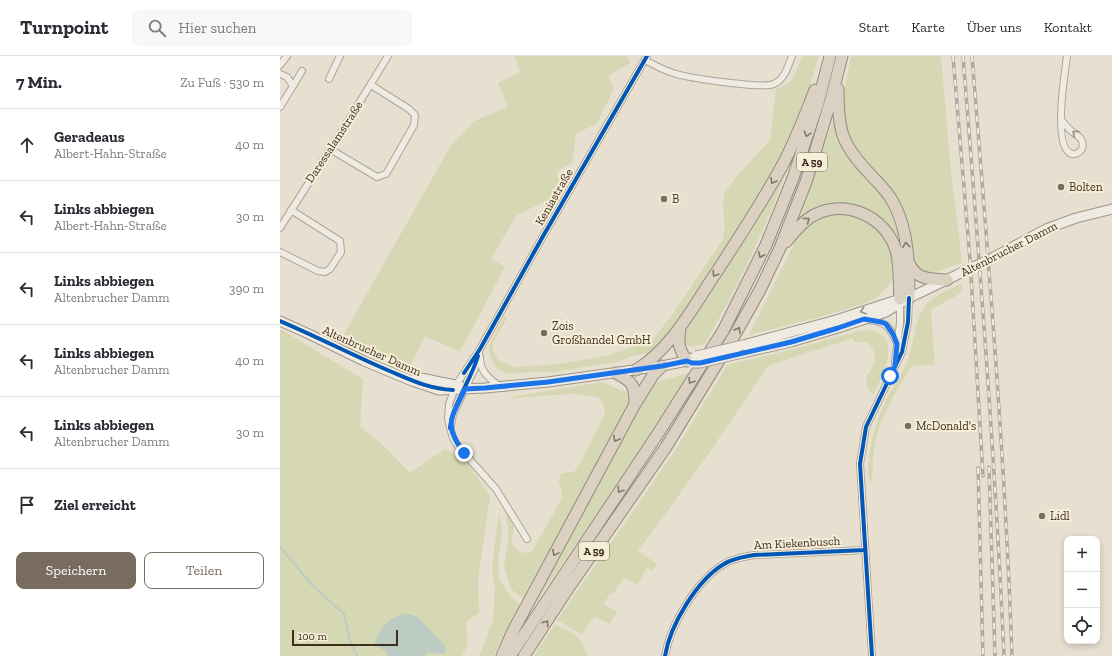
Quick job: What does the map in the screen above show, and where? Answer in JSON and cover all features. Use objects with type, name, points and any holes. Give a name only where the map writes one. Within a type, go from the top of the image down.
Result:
[{"type":"highway","points":[[636,370],[658,354],[680,327],[737,241],[783,165],[829,56]]},
{"type":"highway","name":"A 59","points":[[510,656],[657,435],[723,331],[766,245],[793,178],[818,103],[829,56]]},
{"type":"highway","name":"A 59","points":[[524,656],[666,447],[737,331],[760,290],[780,248],[806,182],[842,56]]},
{"type":"highway","points":[[838,74],[839,121],[842,135],[851,154],[885,190],[894,204],[904,228],[908,261],[903,300]]},
{"type":"highway","points":[[780,248],[804,221],[815,214],[841,208],[864,213],[881,225],[890,236],[896,251],[903,300]]},
{"type":"highway","points":[[908,261],[915,274],[921,277],[947,280]]},
{"type":"highway","points":[[680,327],[679,350],[692,360]]},
{"type":"highway","points":[[502,656],[512,633],[635,404],[653,375],[662,366]]},
{"type":"highway","points":[[616,373],[628,379],[633,385],[635,404]]},
{"type":"main road","name":"Altenbrucher Damm","points":[[280,321],[364,361],[434,388],[454,387],[465,389],[500,387],[616,373],[692,360],[903,300],[947,280],[1061,223],[1096,212],[1112,209]]},
{"type":"main road","name":"Altenbrucher Damm","points":[[692,360],[700,363],[791,342],[886,312],[903,300]]},
{"type":"street","points":[[280,65],[287,56]]},
{"type":"street","points":[[329,80],[340,56]]},
{"type":"street","name":"Daressalamstraße","points":[[280,228],[388,56]]},
{"type":"street","name":"Keniastraße","points":[[454,387],[480,349],[646,58],[661,69],[690,78],[759,86],[774,84],[786,72],[792,56]]},
{"type":"street","points":[[1062,121],[1080,137],[1082,141],[1082,149],[1076,153],[1072,154],[1064,147],[1061,110],[1067,56]]},
{"type":"street","points":[[280,107],[302,71]]},
{"type":"street","points":[[280,74],[287,78],[293,86]]},
{"type":"street","points":[[330,149],[377,177],[386,174],[390,169],[414,125],[415,115],[371,85]]},
{"type":"street","points":[[280,252],[318,271],[325,272],[330,269],[341,252],[340,241],[291,210]]},
{"type":"street","points":[[895,366],[903,300]]},
{"type":"street","points":[[872,656],[860,464],[866,427],[902,352],[908,322],[903,300]]},
{"type":"street","points":[[864,319],[886,324],[897,344]]},
{"type":"street","points":[[480,349],[480,364],[484,373],[500,387]]},
{"type":"street","name":"Keniastraße","points":[[465,389],[480,349]]},
{"type":"street","points":[[454,387],[448,412],[450,428],[456,442],[496,489],[527,538]]},
{"type":"street","points":[[450,428],[453,414],[465,389]]},
{"type":"street","name":"Am Kiekenbusch","points":[[665,656],[671,633],[679,616],[707,577],[725,563],[740,557],[754,555],[865,550]]},
{"type":"green space","points":[[515,56],[627,56],[630,63],[608,76],[614,89],[597,123],[576,134],[572,163],[557,171],[560,185],[555,196],[516,216],[491,259],[505,267],[460,352],[425,336],[410,366],[366,353],[340,341],[450,147],[474,121],[508,107],[498,83],[520,72]]},
{"type":"green space","points":[[802,56],[819,56],[798,123],[780,164],[677,323],[651,353],[631,356],[618,362],[554,372],[507,373],[497,368],[490,357],[489,346],[504,317],[507,318],[493,343],[493,350],[498,360],[513,367],[560,364],[606,356],[652,341],[677,308],[723,239],[725,226],[723,207],[724,193],[738,175],[770,140],[776,89],[791,81]]},
{"type":"green space","points":[[851,56],[941,56],[950,161],[962,263],[927,275],[914,266],[909,227],[899,202],[854,152],[845,134],[841,104]]},
{"type":"green space","points":[[834,117],[891,205],[900,229],[903,249],[901,249],[894,233],[883,221],[866,210],[855,206],[798,222]]},
{"type":"green space","points":[[797,144],[755,247],[718,321],[704,345],[689,346],[682,344],[686,329],[740,245]]},
{"type":"green space","points":[[829,213],[853,213],[878,229],[886,238],[891,251],[893,280],[878,297],[865,303],[834,313],[749,335],[805,224]]},
{"type":"green space","points":[[963,283],[961,293],[931,310],[935,365],[912,366],[893,398],[884,415],[876,438],[872,481],[870,482],[868,464],[874,433],[885,402],[902,373],[908,359],[918,319],[924,307],[932,299]]},
{"type":"green space","points":[[280,329],[363,379],[360,427],[383,445],[410,473],[445,449],[469,465],[490,496],[478,580],[479,613],[466,622],[468,644],[462,656],[425,656],[427,653],[434,654],[430,631],[418,617],[386,651],[388,656],[280,656]]},
{"type":"green space","points":[[866,330],[878,332],[885,338],[888,346],[886,366],[873,394],[868,388],[866,376],[874,364],[873,351],[868,342],[854,342],[853,338],[770,365],[705,459],[638,551],[657,564],[652,571],[647,568],[637,585],[624,578],[613,594],[610,593],[604,604],[617,612],[610,624],[594,616],[582,635],[557,620],[675,451],[727,365]]},
{"type":"green space","points":[[689,373],[651,433],[525,619],[637,407],[654,383]]},
{"type":"green space","points":[[601,382],[619,390],[631,390],[632,402],[526,600],[514,592],[509,584],[504,565],[508,541],[508,527],[505,510],[514,526],[512,540],[514,547],[519,552],[525,553],[532,551],[560,502],[562,492],[559,482],[560,476],[562,473],[574,472],[605,414],[603,404],[599,398],[592,396],[573,394],[511,399],[511,397]]},
{"type":"green space","points":[[499,513],[502,531],[498,560],[499,579],[512,598],[522,605],[493,656],[479,656],[493,620],[495,588],[492,568]]},
{"type":"green space","points":[[555,624],[575,635],[585,648],[588,656],[534,656]]},
{"type":"shaded area","points":[[406,613],[418,617],[444,645],[446,650],[444,654],[427,653],[425,656],[388,656],[386,651],[374,645],[386,624],[394,618]]},
{"type":"waterway","points":[[280,547],[311,584],[344,614],[350,641],[357,656]]},
{"type":"railway","points":[[953,56],[970,259],[983,476]]},
{"type":"railway","points":[[963,56],[981,281],[1004,656]]},
{"type":"railway","points":[[972,56],[990,281],[1005,506],[1012,656]]},
{"type":"railway","points":[[989,467],[995,656]]},
{"type":"railway","points":[[978,468],[983,656]]},
{"type":"cycle path","points":[[464,373],[480,349],[647,56]]},
{"type":"cycle path","points":[[872,656],[860,464],[866,427],[902,352],[908,322],[909,298]]},
{"type":"cycle path","points":[[280,321],[414,381],[437,388],[453,390]]},
{"type":"cycle path","points":[[450,428],[458,401],[478,356]]},
{"type":"cycle path","points":[[665,656],[673,631],[686,604],[704,581],[714,571],[727,562],[754,555],[865,550]]},
{"type":"place","name":"Bolten","points":[[1061,187]]},
{"type":"place","name":"B","points":[[664,199]]},
{"type":"place","name":"Zois Großhandel GmbH","points":[[544,333]]},
{"type":"place","name":"McDonald's","points":[[908,426]]},
{"type":"place","name":"Lidl","points":[[1042,516]]},
{"type":"route","points":[[464,453],[456,442],[450,428],[453,414],[465,389],[548,382],[662,366],[687,361],[692,363],[700,363],[791,342],[864,319],[875,320],[886,324],[893,334],[897,344],[895,366],[890,376]]}]
